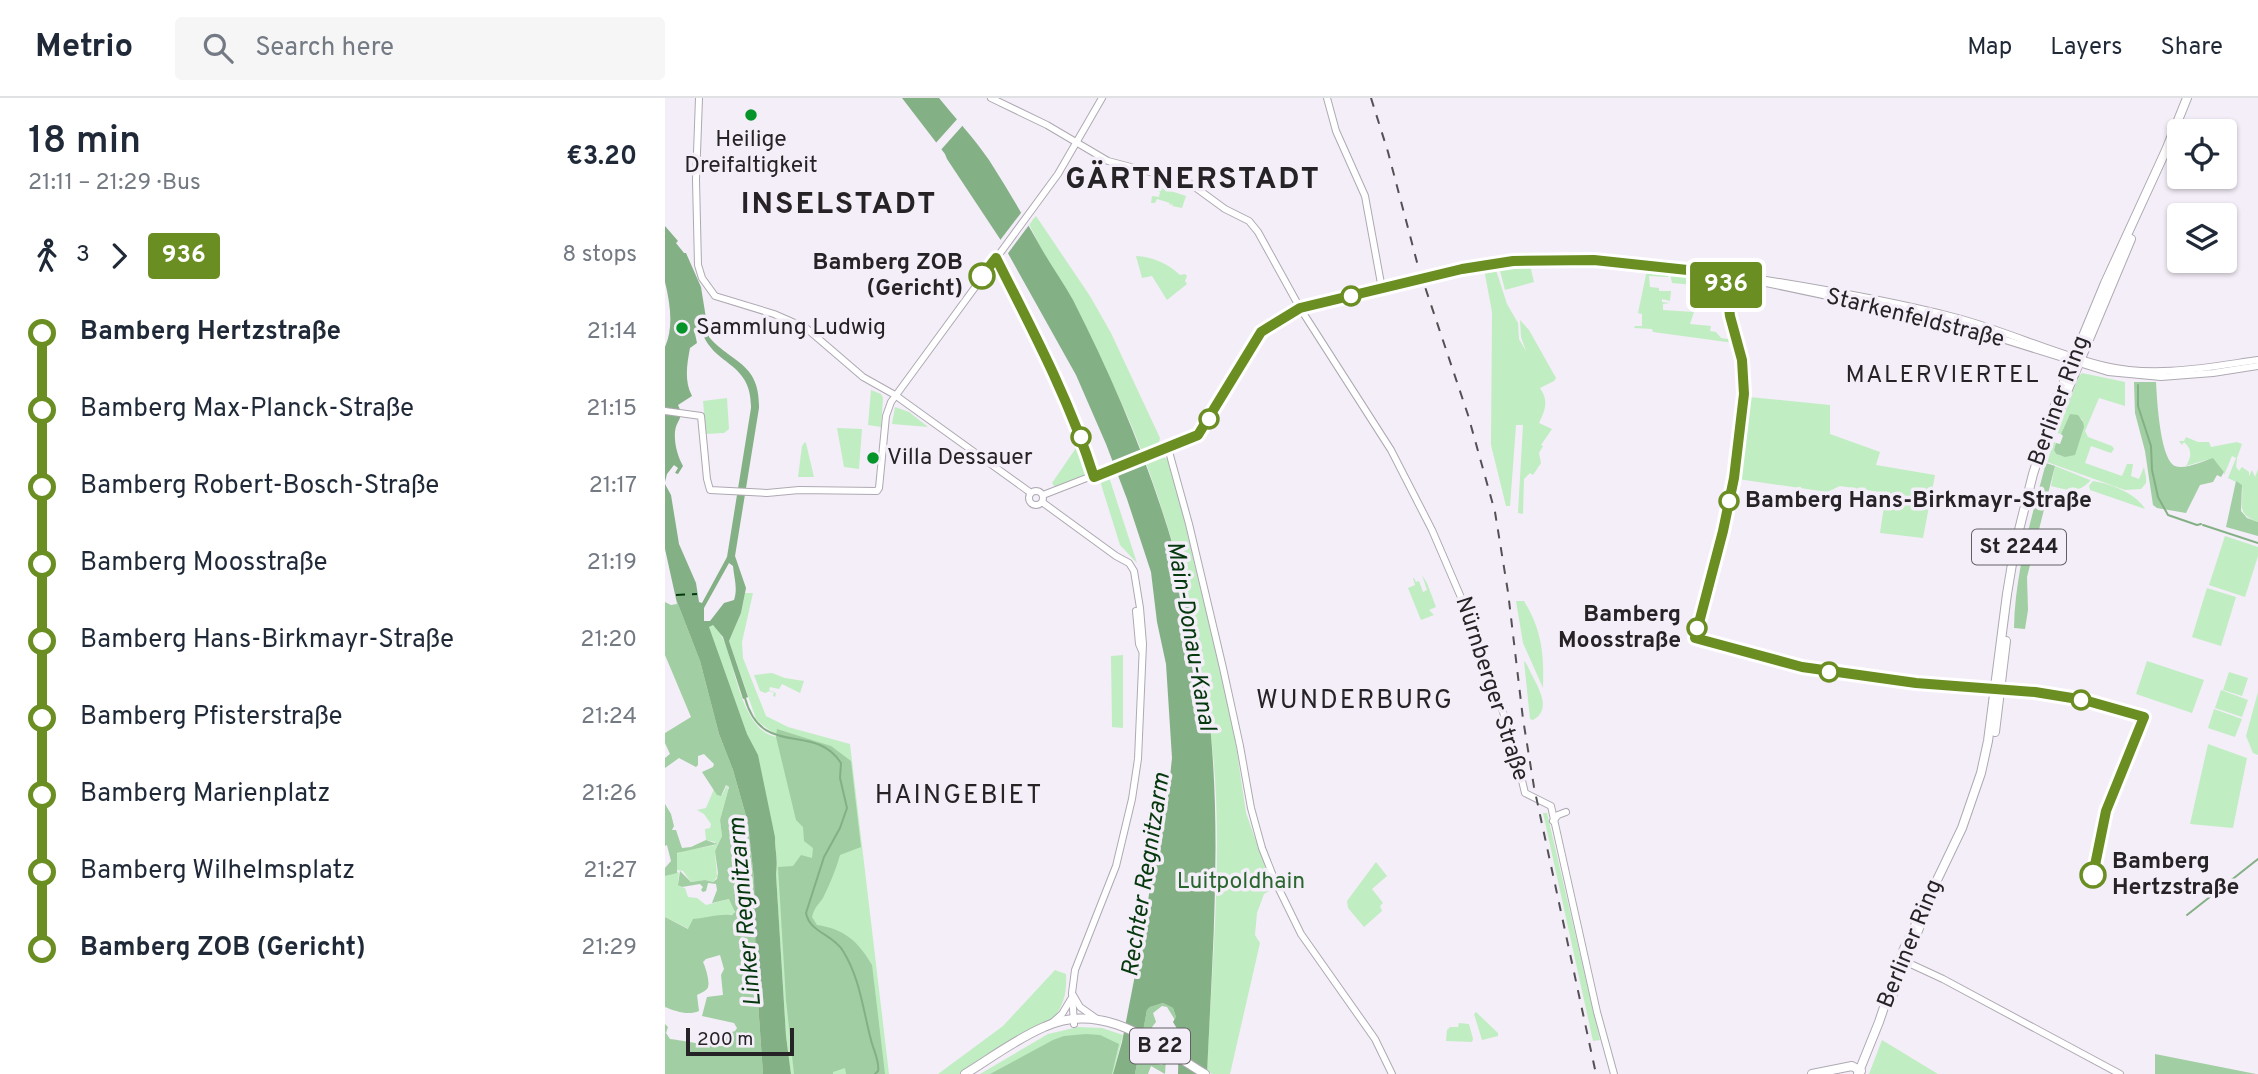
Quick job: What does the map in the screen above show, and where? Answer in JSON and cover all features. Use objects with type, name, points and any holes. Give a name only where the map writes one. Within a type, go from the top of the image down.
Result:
[{"type":"main road","name":"Berliner Ring","points":[[1861,1073],[1868,1064],[1914,925],[1962,828],[1981,773],[1988,741],[2015,546],[2033,474],[2062,385],[2076,360],[2189,98]]},
{"type":"main road","name":"Berliner Ring","points":[[1861,1073],[1903,960]]},
{"type":"main road","name":"B 22","points":[[965,1074],[1051,1024],[1098,1019],[1143,1035],[1205,1074]]},
{"type":"main road","name":"B 22","points":[[975,1074],[1043,1033],[1074,1022],[1112,1024],[1199,1074]]},
{"type":"main road","points":[[1844,1066],[1871,1044]]},
{"type":"main road","points":[[1812,1074],[1844,1066],[1856,1066],[1861,1073]]},
{"type":"main road","points":[[1833,1074],[1861,1073]]},
{"type":"street","points":[[699,98],[696,180],[699,269],[712,294],[806,328],[859,374],[895,395],[1031,493]]},
{"type":"street","points":[[991,98],[1037,119],[1076,142]]},
{"type":"street","points":[[665,411],[702,416],[709,489],[770,493],[794,490],[877,491],[887,410],[895,395],[1058,173],[1102,98]]},
{"type":"street","points":[[1327,98],[1336,131],[1363,190],[1382,289]]},
{"type":"street","name":"Nürnberger Straße","points":[[1076,142],[1108,161],[1188,182],[1235,215],[1249,221],[1258,232],[1300,308],[1391,450],[1431,530],[1472,623],[1511,735],[1525,793],[1551,806],[1614,1074]]},
{"type":"street","name":"Starkenfeldstraße","points":[[1042,498],[1199,434],[1261,332],[1300,308],[1496,262],[1594,260],[1777,281],[1937,313],[2108,372],[2132,376],[2161,377],[2258,366]]},
{"type":"street","name":"Starkenfeldstraße","points":[[1741,276],[1805,293],[1935,319],[2076,360]]},
{"type":"street","points":[[1308,319],[1311,305]]},
{"type":"street","name":"Starkenfeldstraße","points":[[2213,370],[2258,360]]},
{"type":"street","points":[[684,414],[697,420],[703,428]]},
{"type":"street","points":[[1168,448],[1223,668],[1251,808],[1262,848],[1301,934],[1379,1046],[1392,1074]]},
{"type":"street","points":[[1031,493],[1036,491],[1128,568],[1132,577],[1142,651],[1141,723],[1136,779],[1128,821],[1111,882],[1075,970],[1072,995],[1074,1022]]},
{"type":"street","points":[[1031,493],[1029,497],[1036,505],[1042,498]]},
{"type":"street","points":[[1553,821],[1566,812]]},
{"type":"street","points":[[1903,960],[2120,1074]]},
{"type":"street","points":[[1072,995],[1080,1007],[1098,1019]]},
{"type":"street","points":[[1051,1024],[1062,1014],[1072,995]]},
{"type":"green space","points":[[1155,186],[1186,196],[1182,208],[1157,199],[1155,203],[1151,203],[1152,196],[1159,197],[1160,192],[1154,190]]},
{"type":"green space","name":"Luitpoldhain","points":[[1036,216],[1090,296],[1111,333],[1160,438],[1160,455],[1167,459],[1180,503],[1233,725],[1246,813],[1273,889],[1264,894],[1257,913],[1255,935],[1260,943],[1230,1074],[1212,1074],[1207,1071],[1216,899],[1216,796],[1207,706],[1191,616],[1168,528],[1138,442],[1114,386],[1029,224]]},
{"type":"green space","points":[[1136,256],[1154,259],[1180,275],[1185,274],[1187,284],[1167,300],[1152,276],[1142,278]]},
{"type":"green space","points":[[1530,265],[1534,282],[1505,290],[1499,267]]},
{"type":"green space","points":[[1495,267],[1507,304],[1518,323],[1519,339],[1526,351],[1521,337],[1520,320],[1529,330],[1556,378],[1540,388],[1545,406],[1539,423],[1552,429],[1541,445],[1541,463],[1533,475],[1530,473],[1524,479],[1523,514],[1518,513],[1523,425],[1516,425],[1510,506],[1506,506],[1491,445],[1492,312],[1484,269]]},
{"type":"green space","points":[[1647,270],[1668,273],[1668,277],[1649,276],[1650,287],[1659,288],[1659,291],[1671,291],[1670,301],[1662,299],[1662,302],[1670,303],[1663,304],[1663,310],[1694,312],[1690,324],[1711,326],[1710,331],[1716,332],[1721,338],[1733,340],[1734,343],[1634,328],[1642,326],[1642,314],[1638,313]]},
{"type":"green space","points":[[1670,273],[1716,278],[1720,284],[1722,307],[1705,302],[1707,286],[1672,283]]},
{"type":"green space","points":[[2082,373],[2125,382],[2125,406],[2099,398],[2085,431],[2088,437],[2114,449],[2111,453],[2091,446],[2085,463],[2122,476],[2127,464],[2133,464],[2131,476],[2139,479],[2144,467],[2146,483],[2141,489],[2125,490],[2047,462],[2054,442],[2056,454],[2061,456],[2074,444],[2083,430],[2082,419],[2070,414],[2061,434],[2057,433]]},
{"type":"green space","points":[[871,390],[881,394],[883,398],[881,427],[868,425]]},
{"type":"green space","points":[[1749,397],[1830,405],[1830,434],[1880,452],[1876,465],[1935,475],[1923,538],[1880,533],[1886,493],[1840,486],[1827,492],[1738,479]]},
{"type":"green space","points":[[727,398],[729,429],[724,433],[706,434],[703,401]]},
{"type":"green space","points":[[895,407],[909,412],[928,427],[892,424]]},
{"type":"green space","points":[[837,428],[862,429],[859,469],[844,467]]},
{"type":"green space","points":[[2186,437],[2198,442],[2209,442],[2211,447],[2237,442],[2242,444],[2236,467],[2239,471],[2242,467],[2249,472],[2249,476],[2252,470],[2255,477],[2258,469],[2258,522],[2243,512],[2242,485],[2228,478],[2236,458],[2232,456],[2224,475],[2213,458],[2186,466],[2190,451],[2184,442],[2182,445],[2179,441],[2184,441]]},
{"type":"green space","points":[[805,442],[814,477],[798,477],[802,446]]},
{"type":"green space","points":[[1076,448],[1081,449],[1089,474],[1055,487],[1052,483]]},
{"type":"green space","points":[[2055,466],[2090,481],[2077,489],[2051,486]]},
{"type":"green space","points":[[1108,474],[1137,563],[1120,545],[1100,481]]},
{"type":"green space","points":[[2093,481],[2122,490],[2135,498],[2145,509],[2090,490],[2089,486]]},
{"type":"green space","points":[[2225,536],[2258,547],[2258,556],[2245,597],[2209,585]]},
{"type":"green space","points":[[1422,575],[1436,607],[1429,610],[1434,615],[1421,620],[1408,588],[1415,585],[1414,578],[1416,582],[1419,581],[1423,592],[1427,590]]},
{"type":"green space","points":[[2207,588],[2236,597],[2221,646],[2192,637]]},
{"type":"green space","points":[[745,593],[753,593],[742,642],[743,658],[766,716],[788,727],[850,744],[889,1074],[791,1074],[786,1036],[775,837],[757,754],[747,734],[708,627],[713,625],[722,637],[741,697],[756,724],[766,733],[778,737],[756,719],[729,641],[741,613]]},
{"type":"green space","points":[[1516,601],[1524,601],[1535,622],[1542,654],[1543,688],[1523,643]]},
{"type":"green space","points":[[1123,655],[1123,728],[1112,727],[1111,656]]},
{"type":"green space","points":[[1524,661],[1538,687],[1543,705],[1539,716],[1533,720],[1530,719]]},
{"type":"green space","points":[[2147,661],[2204,680],[2192,713],[2136,694]]},
{"type":"green space","points":[[2229,672],[2248,678],[2242,696],[2223,690]]},
{"type":"green space","points":[[772,673],[804,681],[800,693],[782,684],[779,689],[770,687],[769,690],[776,693],[775,697],[770,691],[760,691],[754,675]]},
{"type":"green space","points":[[2221,690],[2248,700],[2242,717],[2215,708]]},
{"type":"green space","points":[[2258,692],[2258,755],[2253,753],[2246,736]]},
{"type":"green space","points":[[2214,709],[2242,719],[2235,737],[2208,728]]},
{"type":"green space","points":[[2208,744],[2247,758],[2233,828],[2190,824]]},
{"type":"green space","points":[[727,785],[720,820],[722,836],[715,851],[717,877],[713,882],[691,882],[683,871],[677,870],[676,854],[715,845],[715,842],[706,840],[705,829],[710,828],[711,824],[704,814],[697,810],[706,808],[714,789],[717,795],[722,795]]},
{"type":"green space","points":[[1543,813],[1547,813],[1600,1040],[1593,1041]]},
{"type":"green space","points":[[1376,862],[1387,876],[1372,889],[1383,903],[1380,906],[1382,911],[1364,927],[1348,908],[1347,901]]},
{"type":"green space","points":[[676,871],[679,873],[678,883],[685,888],[688,897],[697,898],[706,905],[729,899],[734,906],[734,914],[693,919],[689,929],[665,917],[665,876]]},
{"type":"green space","points":[[1055,970],[1066,974],[1066,980],[1062,1003],[1054,1018],[960,1074],[938,1074],[1003,1026]]},
{"type":"green space","points":[[1476,1012],[1498,1036],[1482,1040],[1474,1014]]},
{"type":"green space","points":[[1459,1023],[1469,1024],[1472,1042],[1446,1041],[1447,1030],[1450,1027],[1458,1027]]},
{"type":"green space","points":[[1078,1027],[1102,1028],[1123,1035],[1113,1074],[980,1074],[1048,1034]]},
{"type":"green space","points":[[1163,1028],[1171,1033],[1166,1059],[1159,1066],[1152,1061],[1147,1047],[1155,1032]]},
{"type":"green space","points":[[1882,1040],[1938,1074],[1869,1074]]},
{"type":"shaded area","points":[[2134,382],[2156,382],[2160,428],[2166,452],[2175,466],[2194,465],[2213,458],[2224,472],[2221,477],[2217,475],[2213,482],[2200,485],[2186,513],[2153,505],[2145,451],[2135,413]]},
{"type":"shaded area","points":[[2070,414],[2078,415],[2084,427],[2075,455],[2065,457],[2056,454],[2054,450],[2056,443],[2060,444],[2063,436],[2061,434]]},
{"type":"shaded area","points":[[2046,463],[2055,466],[2027,577],[2028,610],[2025,629],[2014,628],[2021,565]]},
{"type":"shaded area","points":[[2236,481],[2242,485],[2241,511],[2247,518],[2258,522],[2258,536],[2226,527]]},
{"type":"shaded area","points":[[676,599],[700,661],[719,734],[733,770],[748,823],[754,880],[756,974],[763,1074],[665,1074],[665,1024],[670,1039],[719,1046],[722,1046],[729,1033],[737,1028],[734,1023],[702,1016],[707,997],[723,995],[721,975],[724,969],[720,955],[703,962],[708,984],[707,989],[697,995],[699,1011],[686,1013],[665,1007],[665,917],[688,929],[693,919],[732,915],[735,912],[729,899],[712,903],[717,890],[716,884],[708,883],[706,891],[703,892],[700,884],[682,887],[678,885],[680,871],[691,882],[713,882],[717,879],[715,851],[722,836],[720,820],[729,787],[726,785],[721,796],[717,795],[702,772],[714,764],[704,754],[698,756],[696,767],[679,758],[665,768],[665,758],[670,754],[665,743],[665,733],[691,717],[665,655],[665,602],[677,604]]},
{"type":"shaded area","points":[[777,729],[831,746],[851,761],[861,847],[840,855],[828,887],[812,917],[817,925],[849,937],[872,965],[885,1074],[846,1074],[845,1068],[833,1074],[794,1074],[786,1000],[778,867],[793,866],[801,855],[812,858],[813,848],[804,841],[803,827],[796,820],[776,737]]},
{"type":"shaded area","points":[[665,804],[671,814],[674,826],[672,830],[676,830],[682,848],[706,840],[717,844],[677,853],[677,873],[665,876],[665,868],[671,861],[667,845],[665,846]]},
{"type":"shaded area","points":[[1163,1003],[1173,1008],[1175,1020],[1167,1007],[1162,1006],[1153,1013],[1156,1022],[1152,1027],[1155,1032],[1147,1047],[1153,1051],[1151,1057],[1155,1064],[1162,1065],[1166,1059],[1165,1074],[1151,1066],[1148,1074],[1135,1074],[1147,1010]]},
{"type":"shaded area","points":[[1086,1034],[1100,1035],[1119,1044],[1112,1074],[990,1074],[1053,1040]]},
{"type":"shaded area","points":[[2155,1054],[2256,1074],[2155,1074]]},
{"type":"water","name":"Main-Donau-Kanal","points":[[902,98],[939,98],[977,144],[1002,181],[1073,300],[1095,345],[1135,437],[1169,532],[1194,628],[1208,707],[1214,778],[1215,863],[1207,1074],[1178,1074],[1179,1032],[1173,1022],[1176,1017],[1173,1008],[1163,1003],[1147,1010],[1135,1074],[1113,1074],[1142,939],[1160,824],[1168,796],[1172,758],[1166,664],[1157,622],[1151,572],[1127,499],[1076,375],[1000,239],[945,154]]},
{"type":"water","points":[[665,226],[686,253],[701,287],[709,337],[743,365],[755,381],[758,393],[759,408],[735,556],[746,588],[741,613],[729,641],[748,697],[743,699],[723,637],[713,625],[709,627],[747,734],[758,755],[775,837],[786,1036],[791,1074],[763,1074],[756,974],[754,880],[748,823],[733,770],[719,734],[700,661],[676,599],[665,549],[665,484],[671,495],[679,544],[696,583],[699,602],[702,603],[727,557],[751,408],[750,392],[739,372],[714,351],[701,329],[694,329],[697,343],[690,348],[687,372],[692,396],[678,405],[680,417],[675,432],[677,450],[683,466],[678,474],[675,473],[678,468],[674,465],[665,482],[665,347],[670,307],[665,282]],"holes":[[[729,563],[733,566],[736,587],[734,600],[724,603],[710,621],[704,621],[704,608]]]},
{"type":"pier","points":[[959,117],[964,124],[939,152],[934,145]]},
{"type":"pier","points":[[1024,209],[1032,221],[1006,256],[998,243]]},
{"type":"waterway","points":[[2138,385],[2138,406],[2151,446],[2152,470],[2158,497],[2168,515],[2201,524]]},
{"type":"waterway","points":[[2203,525],[2258,543]]},
{"type":"waterway","points":[[745,698],[753,717],[763,728],[776,735],[817,744],[830,751],[841,763],[840,778],[847,808],[840,828],[824,857],[806,913],[812,925],[839,945],[849,961],[877,1060],[878,1071],[875,1074]]},
{"type":"waterway","points":[[2187,915],[2258,859]]},
{"type":"ferry route","points":[[676,595],[697,594]]},
{"type":"railway","points":[[1371,98],[1418,266],[1468,415],[1495,512],[1534,787],[1596,1074]]},
{"type":"bus line","name":"936","points":[[982,276],[996,258],[1054,375],[1094,477],[1198,435],[1261,332],[1300,308],[1462,269],[1513,261],[1594,260],[1725,274],[1730,316],[1740,347],[1745,379],[1744,394],[1734,478],[1714,570],[1695,638],[1782,663],[1832,673],[1967,688],[2035,692],[2084,700],[2144,717],[2106,811],[2093,875]]},
{"type":"place","name":"Heilige Dreifaltigkeit","points":[[751,115]]},
{"type":"place","name":"Bamberg ZOB (Gericht)","points":[[982,276]]},
{"type":"place","name":"Sammlung Ludwig","points":[[682,328]]},
{"type":"place","name":"Villa Dessauer","points":[[873,458]]},
{"type":"place","name":"Bamberg Hans-Birkmayr-Straße","points":[[1729,501]]},
{"type":"place","name":"Bamberg Moosstraße","points":[[1697,628]]},
{"type":"place","name":"Bamberg Hertzstraße","points":[[2093,875]]},
{"type":"district","name":"GÄRTNERSTADT","points":[[1193,180]]},
{"type":"district","name":"INSELSTADT","points":[[839,205]]},
{"type":"district","name":"MALERVIERTEL","points":[[1943,376]]},
{"type":"district","name":"WUNDERBURG","points":[[1355,701]]},
{"type":"district","name":"HAINGEBIET","points":[[959,796]]},
{"type":"water label","name":"Rechter Regnitzarm","points":[[1147,875]]},
{"type":"water label","name":"Linker Regnitzarm","points":[[746,912]]}]
